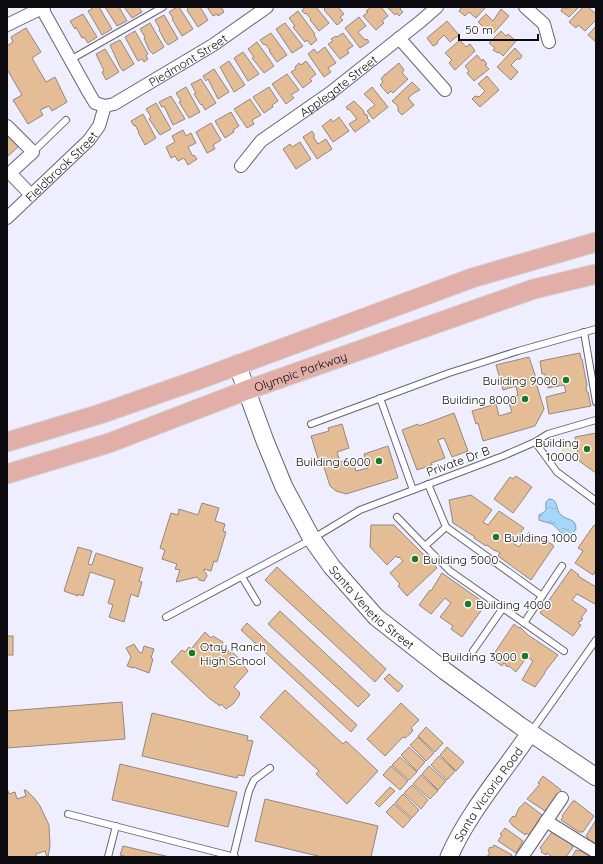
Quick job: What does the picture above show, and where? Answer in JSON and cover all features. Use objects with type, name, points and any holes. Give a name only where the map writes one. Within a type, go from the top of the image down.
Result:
[{"type":"main road","points":[[7,442],[100,414],[200,379],[472,278],[596,242]]},
{"type":"main road","name":"Olympic Parkway","points":[[7,474],[109,443],[247,390],[534,289],[596,274]]},
{"type":"street","points":[[7,25],[42,7],[95,103],[105,106]]},
{"type":"street","name":"Piedmont Street","points":[[105,106],[114,104],[213,45],[267,7]]},
{"type":"street","name":"Applegate Street","points":[[241,166],[261,141],[330,92],[437,7]]},
{"type":"street","points":[[525,7],[544,24],[549,42]]},
{"type":"street","points":[[398,38],[445,90]]},
{"type":"street","name":"Fieldbrook Street","points":[[7,218],[89,140],[99,126],[105,106]]},
{"type":"street","points":[[7,126],[33,152],[9,172],[31,195]]},
{"type":"street","name":"Santa Venetia Street","points":[[237,364],[265,441],[284,487],[312,539],[332,567],[376,617],[445,671],[530,733],[596,777]]},
{"type":"street","name":"Santa Victoria Road","points":[[449,857],[453,847],[475,812],[530,733]]},
{"type":"street","points":[[522,857],[562,798]]},
{"type":"street","points":[[546,821],[596,852]]},
{"type":"lane","points":[[70,60],[163,7]]},
{"type":"lane","points":[[33,152],[66,120]]},
{"type":"lane","points":[[311,424],[449,373],[518,351],[596,329]]},
{"type":"lane","points":[[584,332],[596,402]]},
{"type":"lane","points":[[380,398],[413,490]]},
{"type":"lane","name":"Private Dr B","points":[[166,618],[312,539],[360,510],[503,456],[535,442],[548,434],[596,420]]},
{"type":"lane","points":[[535,442],[557,472],[596,501]]},
{"type":"lane","points":[[428,484],[446,527],[542,596]]},
{"type":"lane","points":[[397,516],[450,571],[564,651]]},
{"type":"lane","points":[[425,546],[446,527]]},
{"type":"lane","points":[[524,623],[562,566]]},
{"type":"lane","points":[[242,576],[257,602]]},
{"type":"lane","points":[[473,650],[503,608]]},
{"type":"lane","points":[[530,733],[596,640]]},
{"type":"lane","points":[[68,814],[234,857],[249,791],[254,780],[270,768]]},
{"type":"lane","points":[[108,857],[116,826]]},
{"type":"green space","points":[[565,441],[571,441],[575,445],[575,451],[571,455],[565,455],[561,451],[561,445]]},
{"type":"water","points":[[549,499],[552,499],[556,503],[561,515],[575,523],[576,529],[571,536],[565,536],[552,524],[539,520],[539,515],[545,511],[546,502]]},
{"type":"building","points":[[91,7],[99,7],[112,29],[102,35],[88,11],[92,9]]},
{"type":"building","points":[[105,7],[119,7],[127,21],[117,26]]},
{"type":"building","points":[[124,7],[139,7],[142,12],[132,18]]},
{"type":"building","points":[[179,7],[193,29],[182,36],[169,12]]},
{"type":"building","points":[[186,7],[200,7],[208,20],[198,27]]},
{"type":"building","points":[[207,7],[221,7],[224,12],[218,16],[217,14],[213,16]]},
{"type":"building","points":[[305,7],[316,7],[329,23],[319,31],[306,13],[305,14],[302,11]]},
{"type":"building","points":[[323,7],[338,7],[344,14],[340,17],[343,20],[337,25]]},
{"type":"building","points":[[371,7],[381,7],[388,16],[382,21],[384,23],[376,30],[363,16]]},
{"type":"building","points":[[387,7],[402,7],[400,9],[403,12],[399,16],[397,13],[395,15]]},
{"type":"building","points":[[462,7],[486,7],[476,18],[469,12],[465,16],[459,11]]},
{"type":"building","points":[[563,7],[579,7],[569,17],[561,11]]},
{"type":"building","points":[[583,7],[588,7],[596,14],[596,20],[585,31],[578,25],[576,28],[569,22]]},
{"type":"building","points":[[501,9],[509,16],[492,35],[478,22],[486,14],[493,21]]},
{"type":"building","points":[[298,11],[315,34],[314,35],[317,40],[311,45],[307,40],[305,42],[296,31],[293,27],[295,26],[289,18]]},
{"type":"building","points":[[83,14],[97,37],[88,43],[84,37],[82,38],[76,27],[75,29],[70,21]]},
{"type":"building","points":[[164,15],[178,39],[168,45],[155,20]]},
{"type":"building","points":[[359,17],[366,26],[358,32],[369,42],[360,48],[345,28]]},
{"type":"building","points":[[447,21],[459,35],[450,42],[444,35],[437,44],[433,46],[427,38]]},
{"type":"building","points":[[150,23],[164,47],[153,54],[149,50],[144,38],[145,37],[140,29]]},
{"type":"building","points":[[285,23],[303,46],[292,53],[276,29]]},
{"type":"building","points":[[596,26],[596,42],[588,35]]},
{"type":"building","points":[[26,28],[41,52],[32,58],[46,82],[55,77],[67,102],[52,111],[49,106],[40,110],[43,115],[28,124],[13,100],[22,95],[8,71],[7,72],[7,46],[13,42],[11,37]]},
{"type":"building","points":[[135,31],[148,54],[146,56],[148,59],[144,62],[142,59],[138,61],[125,37]]},
{"type":"building","points":[[501,31],[506,36],[508,34],[516,41],[503,56],[499,52],[498,53],[493,50],[495,48],[489,43]]},
{"type":"building","points":[[271,33],[287,55],[277,62],[269,51],[270,50],[260,40]]},
{"type":"building","points":[[343,33],[353,46],[347,50],[349,53],[340,59],[328,44],[333,41],[331,39]]},
{"type":"building","points":[[120,40],[134,64],[123,71],[110,45]]},
{"type":"building","points":[[460,40],[466,47],[470,44],[475,51],[455,70],[449,63],[452,60],[445,53]]},
{"type":"building","points":[[257,42],[274,66],[264,73],[252,58],[254,57],[248,49]]},
{"type":"building","points":[[325,47],[336,63],[328,68],[331,72],[324,77],[308,54],[314,49],[317,53]]},
{"type":"building","points":[[515,48],[522,56],[511,65],[518,72],[511,80],[497,67]]},
{"type":"building","points":[[105,49],[119,72],[106,80],[102,72],[104,71],[96,54]]},
{"type":"building","points":[[243,52],[259,74],[248,81],[234,58]]},
{"type":"building","points":[[477,55],[482,61],[483,59],[487,64],[485,65],[489,69],[474,81],[467,73],[469,71],[465,66]]},
{"type":"building","points":[[229,61],[245,85],[234,92],[220,67]]},
{"type":"building","points":[[306,61],[316,74],[310,79],[312,81],[303,88],[291,72],[296,69],[295,67],[299,63],[301,65]]},
{"type":"building","points":[[399,63],[404,70],[402,73],[408,79],[393,93],[391,91],[388,94],[380,85],[383,82],[381,79]]},
{"type":"building","points":[[214,69],[229,92],[218,99],[208,79],[206,81],[203,76]]},
{"type":"building","points":[[287,74],[299,90],[291,95],[294,98],[286,104],[272,84]]},
{"type":"building","points":[[487,76],[499,90],[480,107],[472,99],[475,96],[479,97],[485,91],[478,84]]},
{"type":"building","points":[[201,79],[216,103],[205,110],[194,94],[196,93],[191,84]]},
{"type":"building","points":[[412,82],[420,90],[408,98],[414,105],[402,115],[398,111],[398,106],[392,101]]},
{"type":"building","points":[[186,87],[200,112],[189,118],[179,102],[181,101],[176,93]]},
{"type":"building","points":[[269,87],[278,101],[272,105],[273,107],[264,113],[253,97]]},
{"type":"building","points":[[372,87],[388,107],[373,119],[367,111],[375,105],[364,94]]},
{"type":"building","points":[[171,96],[185,119],[173,125],[164,106],[162,107],[159,102]]},
{"type":"building","points":[[250,99],[261,115],[252,120],[254,124],[247,128],[234,109]]},
{"type":"building","points":[[354,101],[363,110],[370,121],[355,132],[349,124],[357,119],[346,107]]},
{"type":"building","points":[[156,103],[171,129],[160,135],[149,119],[151,117],[146,109]]},
{"type":"building","points":[[231,112],[239,126],[233,130],[234,132],[225,138],[215,121]]},
{"type":"building","points":[[143,114],[156,138],[145,145],[135,125],[134,126],[131,121]]},
{"type":"building","points":[[339,117],[349,131],[333,142],[322,126],[331,119],[333,122]]},
{"type":"building","points":[[211,123],[221,140],[213,145],[215,149],[207,153],[196,132]]},
{"type":"building","points":[[183,130],[186,136],[191,133],[196,143],[188,147],[192,155],[197,159],[188,165],[184,158],[178,161],[175,156],[171,158],[166,147],[175,142],[172,136]]},
{"type":"building","points":[[312,131],[318,144],[326,139],[332,149],[317,159],[303,137]]},
{"type":"building","points":[[7,134],[19,146],[7,157]]},
{"type":"building","points":[[300,142],[311,159],[296,169],[283,149],[290,144],[292,147]]},
{"type":"building","name":"Building 9000","points":[[580,353],[587,385],[586,388],[591,406],[549,414],[546,397],[566,392],[564,385],[548,388],[545,374],[542,374],[540,361]]},
{"type":"building","name":"Building 8000","points":[[529,357],[544,409],[535,426],[483,441],[478,423],[476,424],[472,411],[496,404],[499,416],[512,412],[508,401],[518,395],[516,386],[503,390],[496,365]]},
{"type":"building","points":[[454,413],[468,451],[452,457],[444,438],[438,440],[445,458],[431,463],[432,465],[417,470],[402,430],[418,424],[419,426]]},
{"type":"building","name":"Building 6000","points":[[342,424],[349,448],[337,452],[340,462],[352,459],[356,471],[368,468],[364,454],[388,446],[398,478],[346,494],[336,491],[330,486],[323,464],[320,465],[311,436],[329,431],[328,428]]},
{"type":"building","name":"Building 10000","points":[[596,433],[596,473],[579,461],[575,437]]},
{"type":"building","points":[[516,476],[532,487],[513,513],[494,499],[510,477],[513,479]]},
{"type":"building","name":"Building 1000","points":[[471,495],[492,510],[483,522],[488,525],[499,511],[524,528],[513,543],[519,547],[529,532],[541,541],[543,538],[554,546],[531,580],[498,556],[500,553],[487,545],[486,546],[453,523],[449,500]]},
{"type":"building","points":[[202,503],[219,508],[215,521],[225,524],[223,531],[226,532],[217,562],[214,561],[211,571],[204,569],[207,576],[204,581],[199,580],[197,577],[176,582],[180,570],[175,569],[177,564],[162,559],[165,550],[160,548],[171,513],[178,515],[179,509],[198,515]]},
{"type":"building","name":"Building 5000","points":[[371,525],[394,525],[437,568],[407,596],[398,586],[400,584],[390,573],[403,561],[396,556],[387,565],[370,547]]},
{"type":"building","points":[[594,525],[596,527],[596,570],[593,575],[575,563],[583,551],[578,548]]},
{"type":"building","points":[[78,547],[92,551],[88,564],[92,565],[96,553],[143,568],[139,581],[142,582],[138,597],[131,594],[124,622],[109,617],[113,605],[108,603],[115,580],[90,572],[83,596],[78,594],[78,596],[64,591]]},
{"type":"building","points":[[277,567],[386,669],[375,682],[265,580]]},
{"type":"building","points":[[571,569],[579,575],[578,576],[596,587],[595,604],[577,594],[572,600],[587,610],[581,618],[583,619],[578,623],[581,625],[573,636],[540,613]]},
{"type":"building","name":"Building 4000","points":[[442,573],[486,604],[462,637],[451,629],[453,626],[440,617],[451,603],[445,598],[431,614],[419,605],[430,590],[431,591]]},
{"type":"building","points":[[280,611],[370,695],[358,707],[268,624]]},
{"type":"building","points":[[247,623],[357,725],[351,732],[241,630]]},
{"type":"building","name":"Building 3000","points":[[514,624],[558,655],[535,687],[522,680],[533,661],[527,657],[516,672],[509,666],[508,667],[505,665],[506,664],[504,663],[502,666],[491,658]]},
{"type":"building","points":[[205,632],[211,638],[213,636],[223,642],[222,644],[224,645],[222,647],[229,651],[227,652],[229,654],[231,651],[244,663],[243,665],[248,671],[234,687],[240,693],[239,696],[233,704],[226,709],[221,704],[220,706],[210,699],[171,662],[182,650],[185,652],[189,647],[191,649]]},
{"type":"building","points":[[7,636],[13,636],[13,655],[7,655]]},
{"type":"building","points":[[134,644],[139,652],[142,653],[144,646],[154,649],[149,673],[127,666],[131,657],[126,648]]},
{"type":"building","points":[[389,674],[403,686],[398,692],[384,679]]},
{"type":"building","points":[[285,690],[343,744],[346,741],[378,771],[347,804],[316,774],[319,771],[260,717]]},
{"type":"building","points":[[122,702],[125,739],[7,748],[7,711]]},
{"type":"building","points":[[401,703],[419,720],[411,728],[413,730],[411,733],[405,738],[403,737],[385,756],[367,739]]},
{"type":"building","points":[[152,713],[248,736],[247,740],[253,741],[244,776],[238,775],[237,778],[142,756]]},
{"type":"building","points":[[426,727],[443,743],[435,752],[418,736]]},
{"type":"building","points":[[418,737],[434,753],[426,761],[410,745]]},
{"type":"building","points":[[409,747],[425,762],[417,771],[401,755]]},
{"type":"building","points":[[447,747],[464,762],[456,771],[440,755]]},
{"type":"building","points":[[439,756],[455,771],[447,780],[431,765]]},
{"type":"building","points":[[400,757],[417,772],[409,780],[392,765]]},
{"type":"building","points":[[120,764],[237,792],[228,827],[112,800]]},
{"type":"building","points":[[391,766],[408,781],[400,790],[383,775]]},
{"type":"building","points":[[429,766],[446,781],[438,790],[422,774]]},
{"type":"building","points":[[421,775],[438,791],[430,799],[413,784]]},
{"type":"building","points":[[543,776],[561,790],[548,810],[546,809],[545,811],[527,799],[540,784],[538,783]]},
{"type":"building","points":[[412,785],[428,800],[421,809],[404,793]]},
{"type":"building","points":[[390,787],[395,791],[379,807],[375,803]]},
{"type":"building","points":[[7,788],[9,794],[15,792],[17,799],[26,796],[24,790],[26,790],[40,806],[49,825],[50,846],[48,857],[45,851],[36,854],[36,857],[7,857]]},
{"type":"building","points":[[403,794],[419,810],[412,818],[395,803]]},
{"type":"building","points":[[265,799],[378,826],[371,857],[322,857],[255,841]]},
{"type":"building","points":[[573,801],[594,816],[583,832],[579,832],[561,820],[563,817],[562,816]]},
{"type":"building","points":[[525,802],[542,815],[529,835],[526,833],[525,835],[509,821],[513,816],[515,817],[519,808]]},
{"type":"building","points":[[394,804],[411,819],[403,828],[386,812]]},
{"type":"building","points":[[596,820],[596,844],[586,836]]},
{"type":"building","points":[[505,828],[523,841],[516,853],[498,841],[502,835],[500,834]]},
{"type":"building","points":[[554,831],[572,844],[571,845],[573,847],[566,857],[552,857],[547,853],[546,855],[541,852],[542,850],[540,848]]},
{"type":"building","points":[[494,845],[512,855],[511,857],[487,857],[490,852],[488,851],[490,847],[492,848]]},
{"type":"building","points":[[123,846],[170,857],[127,857],[120,855]]},
{"type":"building","points":[[576,850],[579,850],[591,857],[572,857]]},
{"type":"place","name":"Building 9000","points":[[566,380]]},
{"type":"place","name":"Building 8000","points":[[525,399]]},
{"type":"place","name":"Building 10000","points":[[587,449]]},
{"type":"place","name":"Building 6000","points":[[379,461]]},
{"type":"place","name":"Building 1000","points":[[496,537]]},
{"type":"place","name":"Building 5000","points":[[415,559]]},
{"type":"place","name":"Building 4000","points":[[468,604]]},
{"type":"place","name":"Otay Ranch High School","points":[[192,653]]},
{"type":"place","name":"Building 3000","points":[[525,656]]}]
